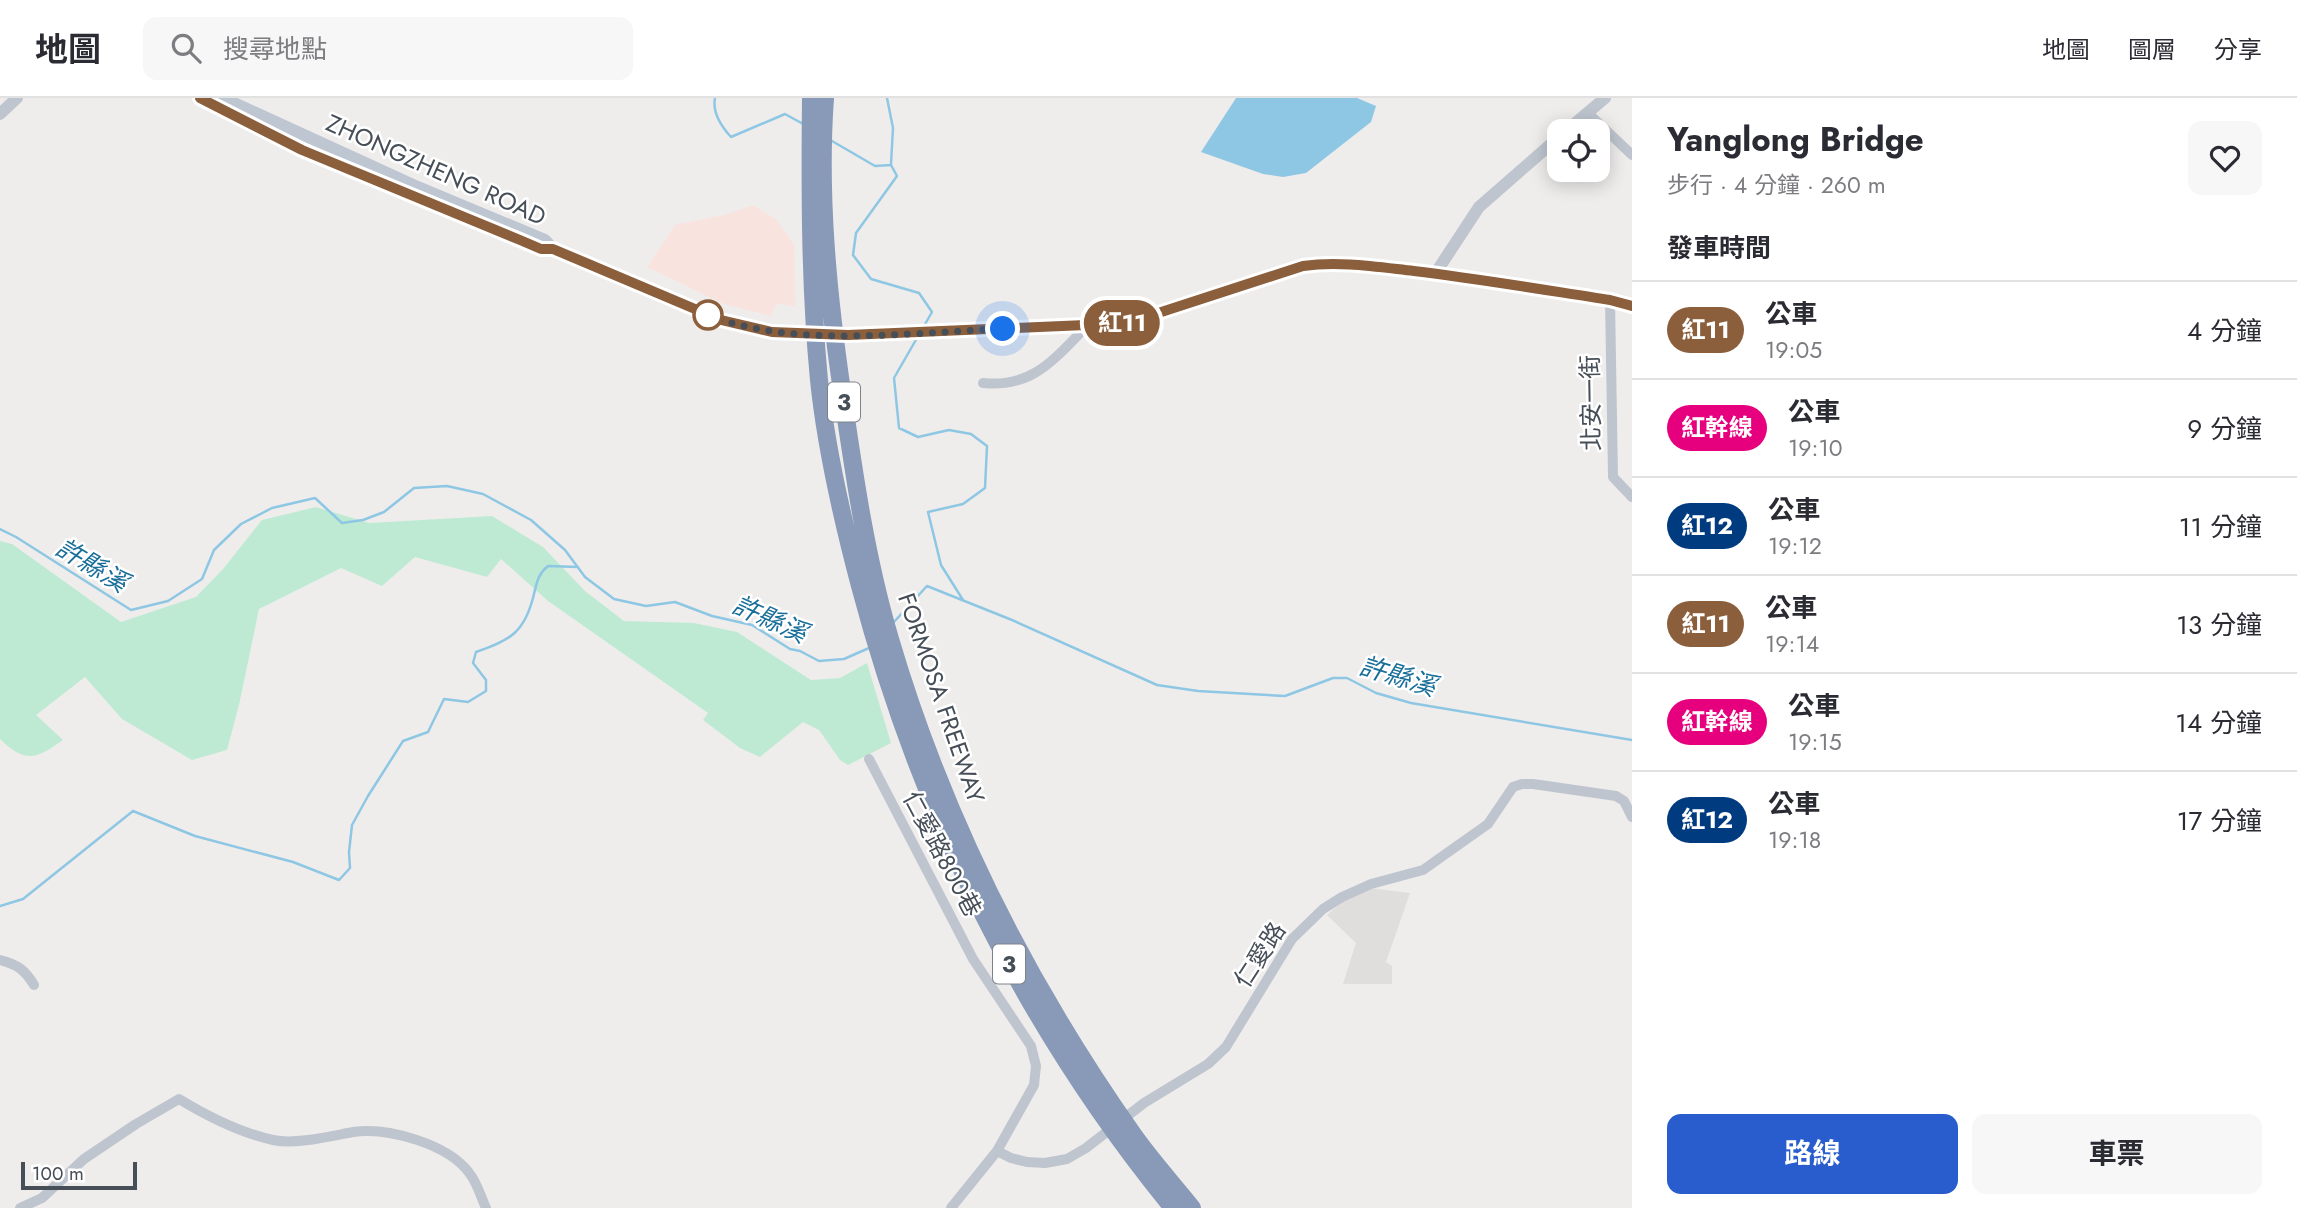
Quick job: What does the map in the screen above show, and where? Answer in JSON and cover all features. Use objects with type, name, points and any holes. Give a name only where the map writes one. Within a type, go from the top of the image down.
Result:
[{"type":"highway","name":"FORMOSA FREEWAY","points":[[811,98],[810,239],[819,382],[841,514],[891,695],[939,822],[998,945],[1066,1063],[1127,1151],[1173,1208]]},
{"type":"highway","name":"FORMOSA FREEWAY","points":[[825,98],[825,229],[833,327],[858,506],[889,638],[937,775],[989,894],[1062,1027],[1133,1135],[1192,1208]]},
{"type":"main road","name":"ZHONGZHENG ROAD","points":[[200,98],[302,150],[541,249],[553,249],[736,325],[782,333],[869,334],[1086,327]]},
{"type":"main road","name":"ZHONGZHENG ROAD","points":[[223,98],[413,185],[545,240],[553,249]]},
{"type":"main road","points":[[1086,327],[1146,317],[1303,266],[1345,264],[1435,274],[1610,300],[1632,306]]},
{"type":"street","points":[[0,114],[17,98]]},
{"type":"street","points":[[1581,119],[1605,98]]},
{"type":"street","points":[[1588,113],[1632,155]]},
{"type":"street","points":[[1435,274],[1479,207],[1547,148]]},
{"type":"street","name":"北安一街","points":[[1610,300],[1613,477],[1632,497]]},
{"type":"street","points":[[984,383],[1002,385],[1026,378],[1045,368],[1086,327]]},
{"type":"street","name":"仁愛路800巷","points":[[869,759],[973,959],[1031,1046],[1036,1066],[1034,1085],[997,1151]]},
{"type":"street","name":"仁愛路","points":[[997,1151],[1011,1158],[1045,1163],[1067,1159],[1144,1104],[1208,1064],[1226,1047],[1286,947],[1307,923],[1342,897],[1371,884],[1423,870],[1488,824],[1513,787],[1533,784],[1616,796],[1624,801],[1632,817]]},
{"type":"street","points":[[0,960],[14,964],[26,972],[34,985]]},
{"type":"street","points":[[20,1208],[42,1198],[84,1158],[179,1099],[208,1117],[275,1141],[328,1138],[353,1132],[375,1131],[414,1139],[450,1154],[464,1167],[471,1174],[486,1208]]},
{"type":"street","points":[[951,1208],[997,1151]]},
{"type":"shaded area","points":[[753,205],[776,219],[794,244],[795,307],[777,303],[771,316],[724,304],[647,267],[675,225],[728,214]]},
{"type":"shaded area","points":[[1370,888],[1410,893],[1386,962],[1392,966],[1392,984],[1343,984],[1356,943],[1327,915],[1341,903]]},
{"type":"green space","points":[[316,507],[369,523],[492,516],[543,547],[585,591],[624,621],[694,623],[737,632],[811,680],[840,678],[867,663],[891,743],[848,765],[840,760],[819,730],[803,722],[760,757],[740,748],[703,720],[708,713],[548,601],[501,559],[487,577],[415,557],[382,586],[341,568],[259,609],[227,750],[192,760],[122,719],[85,677],[36,715],[63,740],[38,755],[31,756],[17,752],[0,739],[0,541],[12,544],[121,622],[196,597],[223,569],[262,520]]},
{"type":"water","points":[[1236,98],[1357,98],[1376,106],[1371,122],[1306,173],[1283,177],[1263,174],[1201,152]]},
{"type":"waterway","points":[[715,98],[718,119],[731,137],[785,114],[805,125]]},
{"type":"waterway","points":[[887,98],[893,128],[891,164]]},
{"type":"waterway","points":[[832,141],[875,166],[891,165],[897,176],[856,233],[853,255],[871,279],[919,293],[932,312],[924,326]]},
{"type":"waterway","points":[[917,338],[894,378],[899,428],[918,437],[949,430],[971,434],[987,446],[985,488],[963,504],[928,512],[941,565],[963,600]]},
{"type":"waterway","name":"許縣溪","points":[[0,529],[131,610],[168,601],[202,579],[214,550],[241,524],[272,508],[315,498],[342,523],[363,520],[384,512],[414,488],[447,486],[483,494],[531,520],[565,550],[585,577],[614,599],[646,606],[675,602],[712,616],[752,625],[790,649],[819,661],[844,659],[869,648]]},
{"type":"waterway","points":[[0,906],[23,899],[133,811],[195,836],[293,862],[339,880],[350,868],[352,825],[403,741],[428,732],[444,699],[468,702],[486,691],[486,680],[473,663],[476,652],[499,643],[521,626],[530,607],[538,578],[548,566],[578,567]]},
{"type":"waterway","name":"許縣溪","points":[[893,623],[927,586],[1012,620],[1157,685],[1198,691],[1285,696],[1333,678],[1347,678],[1376,693],[1411,703],[1632,740]]},
{"type":"bus line","name":"紅11","points":[[200,98],[302,150],[541,249],[553,249],[721,320],[751,329],[848,335],[1086,327],[1128,322],[1303,266],[1320,264],[1345,264],[1435,274],[1610,300],[1632,306]]},
{"type":"route","points":[[708,315],[751,329],[801,334],[848,335],[1003,329]]}]
